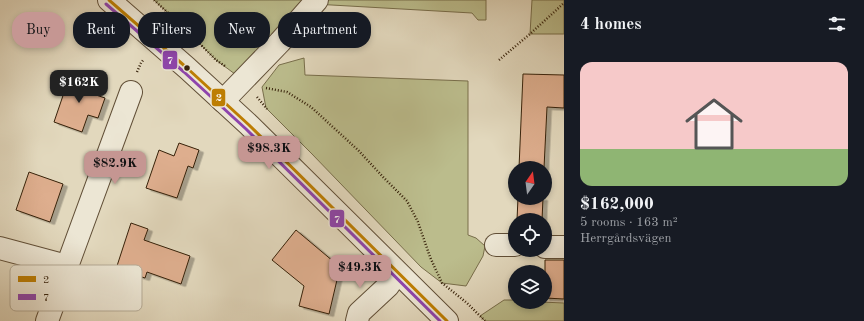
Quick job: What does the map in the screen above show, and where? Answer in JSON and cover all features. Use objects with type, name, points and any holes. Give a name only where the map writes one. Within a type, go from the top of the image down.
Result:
[{"type":"street","points":[[109,0],[187,68],[249,125],[447,321]]},
{"type":"street","points":[[223,101],[280,42],[317,0]]},
{"type":"street","points":[[67,265],[131,92]]},
{"type":"street","points":[[552,247],[564,247]]},
{"type":"street","points":[[0,248],[63,265]]},
{"type":"street","points":[[357,321],[359,313],[388,286],[398,273]]},
{"type":"street","points":[[47,321],[51,311]]},
{"type":"path","points":[[154,0],[216,60],[243,80],[271,113]]},
{"type":"path","points":[[499,60],[564,3]]},
{"type":"path","points":[[243,80],[262,87],[287,92],[311,107],[358,150],[407,201],[418,222],[430,257],[442,283],[467,303],[485,321]]},
{"type":"green space","points":[[154,0],[486,0],[486,20],[478,20],[472,13],[314,4],[307,12],[278,12],[278,43],[243,80],[216,60],[204,48],[206,48],[206,12],[167,12]]},
{"type":"green space","points":[[532,0],[564,0],[564,34],[530,34]]},
{"type":"green space","points":[[304,58],[305,75],[468,81],[468,235],[476,238],[485,246],[483,256],[466,286],[442,283],[421,267],[266,108],[262,87],[279,65]]},
{"type":"green space","points":[[504,300],[508,300],[508,309],[552,309],[552,302],[564,303],[564,321],[485,321],[480,316]]},
{"type":"building","points":[[523,74],[564,75],[564,108],[547,107],[544,161],[519,161]]},
{"type":"building","points":[[70,75],[100,85],[96,95],[105,98],[98,118],[88,115],[82,132],[54,122]]},
{"type":"building","points":[[179,143],[199,150],[193,168],[188,166],[177,198],[146,188],[159,150],[174,156]]},
{"type":"building","points":[[29,172],[63,184],[50,222],[16,210]]},
{"type":"building","points":[[518,205],[543,205],[542,213],[517,213]]},
{"type":"building","points":[[131,223],[148,229],[144,240],[190,256],[181,284],[147,272],[145,278],[142,277],[142,265],[117,265]]},
{"type":"building","points":[[296,230],[340,267],[329,314],[299,306],[304,286],[272,260]]},
{"type":"building","points":[[545,260],[564,260],[564,299],[552,298],[552,265],[545,265]]},
{"type":"transit line","name":"2","points":[[109,0],[187,68],[249,125],[447,321]]},
{"type":"transit line","name":"7","points":[[106,4],[184,72],[246,129],[440,321]]}]
